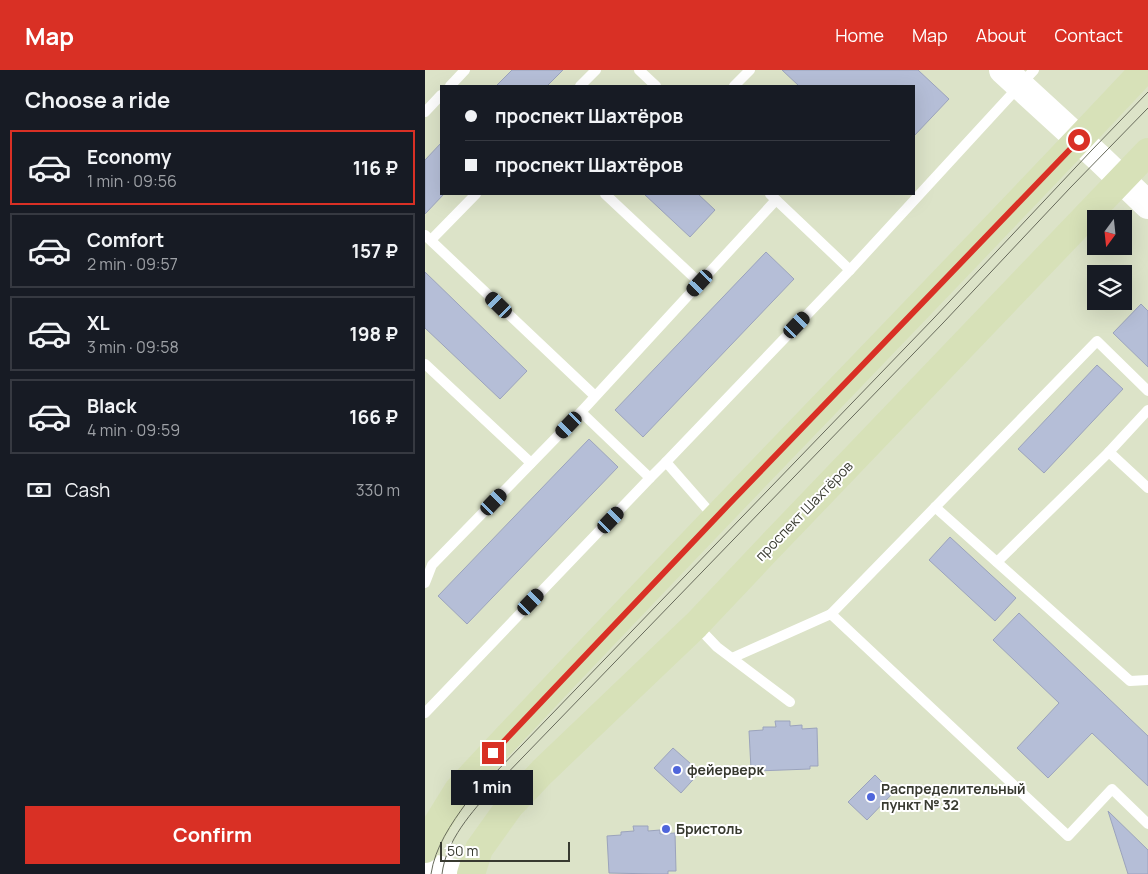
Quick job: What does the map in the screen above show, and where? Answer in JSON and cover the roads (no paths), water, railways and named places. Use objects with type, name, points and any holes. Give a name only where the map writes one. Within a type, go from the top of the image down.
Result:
[{"type":"main road","points":[[425,849],[458,790],[715,518],[1144,70]]},
{"type":"main road","name":"проспект Шахтёров","points":[[471,873],[479,849],[509,807],[542,772],[696,625],[1148,152]]},
{"type":"street","points":[[1019,75],[1079,140],[1148,205]]},
{"type":"street","points":[[425,863],[471,873]]},
{"type":"lane","points":[[451,85],[465,70]]},
{"type":"lane","points":[[581,85],[596,70]]},
{"type":"lane","points":[[639,70],[655,85]]},
{"type":"lane","points":[[735,85],[750,70]]},
{"type":"lane","points":[[425,713],[850,270],[1019,75]]},
{"type":"lane","points":[[425,112],[440,96]]},
{"type":"lane","points":[[475,195],[428,238],[595,396]]},
{"type":"lane","points":[[606,195],[700,283]]},
{"type":"lane","points":[[425,583],[432,565],[581,412],[700,283],[773,197],[850,270]]},
{"type":"lane","points":[[732,658],[831,614],[1097,341],[1148,392]]},
{"type":"lane","points":[[425,364],[531,464]]},
{"type":"lane","points":[[997,562],[1109,452],[1148,410]]},
{"type":"lane","points":[[581,412],[650,478]]},
{"type":"lane","points":[[1109,452],[1148,488]]},
{"type":"lane","points":[[666,462],[715,518]]},
{"type":"lane","points":[[935,507],[1130,681],[1148,680]]},
{"type":"lane","points":[[831,614],[1068,836],[1112,789],[1148,824]]},
{"type":"lane","points":[[696,625],[717,647],[790,702]]},
{"type":"tram line","points":[[431,874],[440,845],[467,802],[934,318],[1148,92]]},
{"type":"tram line","points":[[442,874],[444,862],[454,838],[494,787],[943,323],[1148,108]]},
{"type":"place","name":"фейерверк","points":[[677,770]]},
{"type":"place","name":"Распределительный пункт № 32","points":[[871,797]]},
{"type":"place","name":"Бристоль","points":[[666,829]]}]
